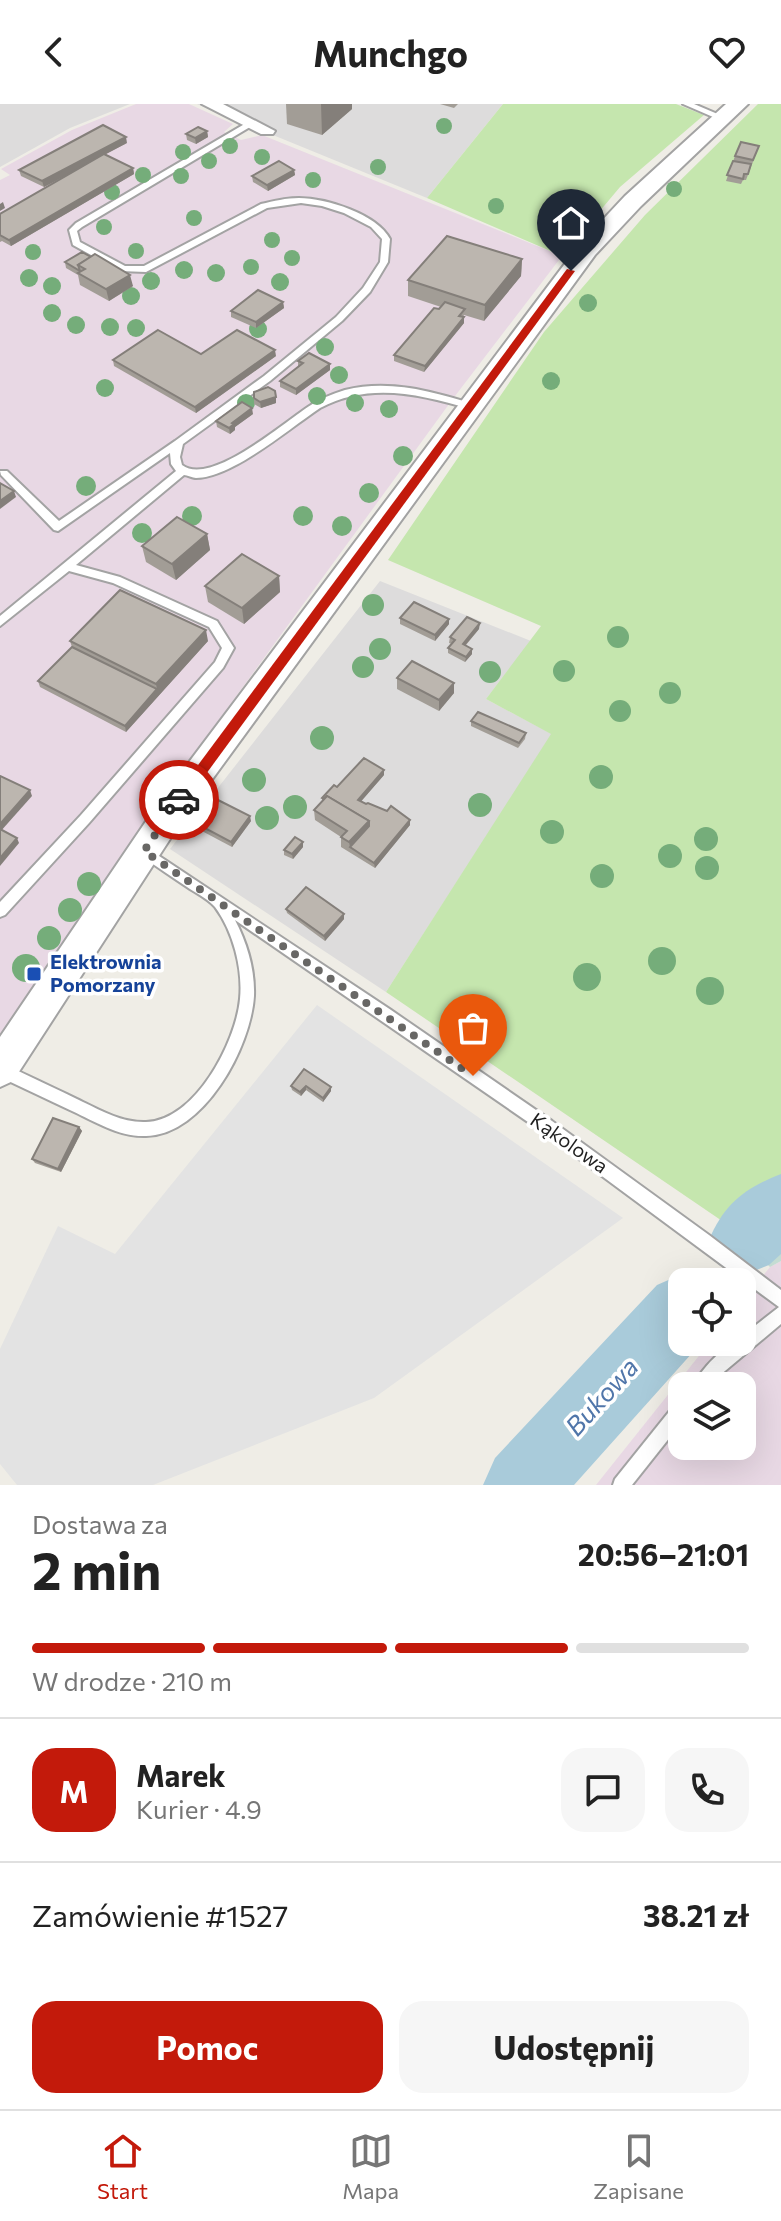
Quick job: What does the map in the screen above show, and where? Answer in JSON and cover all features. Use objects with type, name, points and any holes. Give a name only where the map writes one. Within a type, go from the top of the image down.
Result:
[{"type":"street","points":[[213,104],[267,131]]},
{"type":"street","points":[[0,1069],[144,851],[470,406],[601,233],[730,111]]},
{"type":"lane","points":[[687,104],[730,111]]},
{"type":"lane","points":[[4,473],[58,527],[331,329],[368,286],[387,251],[384,235],[376,226],[340,208],[309,200],[278,201],[264,206],[146,269],[123,269],[76,243],[73,230],[79,225],[251,124]]},
{"type":"lane","points":[[179,442],[174,451],[174,460],[182,471],[193,474],[221,470],[297,416],[330,398],[347,393],[373,389],[404,390],[470,406]]},
{"type":"lane","points":[[0,622],[182,471]]},
{"type":"lane","points":[[0,911],[188,701],[219,665],[228,648],[213,624],[116,580],[66,566]]},
{"type":"lane","name":"Kąkolowa","points":[[144,851],[678,1219],[781,1300]]},
{"type":"lane","points":[[0,1069],[121,1127],[140,1130],[160,1128],[181,1118],[197,1103],[225,1063],[238,1037],[247,1000],[235,936],[227,914],[216,900]]},
{"type":"lane","points":[[712,1372],[781,1314]]},
{"type":"lane","points":[[621,1485],[668,1426]]},
{"type":"shaded area","points":[[0,104],[130,104],[70,128],[0,167]]},
{"type":"shaded area","points":[[136,104],[189,104],[233,124],[224,132],[241,140],[262,135],[562,256],[452,400],[141,827],[0,1036],[0,180],[10,175],[1,169],[72,130]]},
{"type":"shaded area","points":[[197,104],[503,104],[427,198]]},
{"type":"shaded area","points":[[380,581],[531,641],[486,699],[552,734],[386,992],[170,849]]},
{"type":"shaded area","points":[[317,1005],[623,1218],[374,1398],[153,1485],[17,1485],[0,1464],[0,1349],[58,1226],[115,1254]]},
{"type":"shaded area","points":[[781,1261],[781,1485],[596,1485],[668,1395],[668,1460],[756,1460],[756,1372],[686,1372],[699,1356],[756,1356],[756,1284],[770,1267]]},
{"type":"green space","points":[[503,104],[676,104],[704,115],[620,187],[562,256],[427,198]]},
{"type":"green space","points":[[758,104],[781,104],[781,1181],[728,1225],[386,992],[551,734],[486,699],[541,626],[388,560],[544,332],[645,215]]},
{"type":"green space","points":[[781,1181],[781,1261],[770,1267],[728,1225]]},
{"type":"building","points":[[103,125],[126,137],[42,181],[19,170]]},
{"type":"building","points":[[198,127],[207,131],[195,138],[186,134]]},
{"type":"building","points":[[741,142],[759,146],[753,160],[735,156]]},
{"type":"building","points":[[104,154],[133,168],[9,240],[0,235],[0,214]]},
{"type":"building","points":[[279,161],[294,170],[267,185],[252,176]]},
{"type":"building","points":[[733,161],[751,164],[743,179],[727,175]]},
{"type":"building","points":[[447,236],[522,259],[485,305],[408,280]]},
{"type":"building","points":[[82,252],[91,257],[78,265],[80,271],[65,262]]},
{"type":"building","points":[[95,254],[130,275],[106,289],[78,273],[85,269],[78,265]]},
{"type":"building","points":[[258,290],[283,302],[256,322],[231,311]]},
{"type":"building","points":[[445,302],[465,309],[459,316],[464,317],[425,366],[394,355],[434,308],[439,309]]},
{"type":"building","points":[[158,330],[201,354],[237,330],[275,350],[195,407],[113,360]]},
{"type":"building","points":[[309,353],[330,364],[296,389],[280,381],[303,363],[298,361]]},
{"type":"building","points":[[268,387],[275,391],[276,397],[260,402],[254,398],[254,392]]},
{"type":"building","points":[[242,402],[252,408],[229,428],[216,421]]},
{"type":"building","points":[[0,483],[14,491],[0,501]]},
{"type":"building","points":[[177,517],[207,534],[172,564],[142,546]]},
{"type":"building","points":[[242,554],[279,576],[242,608],[205,586]]},
{"type":"building","points":[[120,590],[206,630],[156,684],[70,641]]},
{"type":"building","points":[[414,602],[449,619],[435,635],[400,618]]},
{"type":"building","points":[[467,617],[480,623],[463,644],[472,649],[466,657],[448,648],[455,640],[450,637]]},
{"type":"building","points":[[72,647],[157,689],[125,726],[38,681]]},
{"type":"building","points":[[412,661],[454,683],[439,700],[397,678]]},
{"type":"building","points":[[478,712],[526,733],[519,743],[471,721]]},
{"type":"building","points":[[364,758],[384,770],[358,800],[387,811],[391,806],[410,820],[374,863],[350,847],[369,826],[369,821],[327,796],[322,798]]},
{"type":"building","points":[[0,776],[30,790],[0,824]]},
{"type":"building","points":[[327,796],[369,821],[349,842],[341,837],[347,831],[314,810]]},
{"type":"building","points":[[218,800],[250,816],[231,842],[199,825]]},
{"type":"building","points":[[0,829],[17,838],[0,858]]},
{"type":"building","points":[[295,837],[303,842],[292,854],[284,850]]},
{"type":"building","points":[[306,887],[344,914],[324,936],[286,909]]},
{"type":"building","points":[[304,1069],[331,1087],[323,1098],[306,1086],[300,1092],[291,1086]]},
{"type":"building","points":[[53,1118],[79,1127],[58,1169],[32,1159]]},
{"type":"waterway","name":"Bukowa","points":[[744,1240],[781,1208]]},
{"type":"waterway","name":"Bukowa","points":[[522,1485],[668,1325]]},
{"type":"way so far","points":[[179,800],[144,851],[473,1076]]},
{"type":"place","name":"Elektrownia Pomorzany","points":[[34,974]]},
{"type":"route","points":[[179,800],[571,271]]}]
